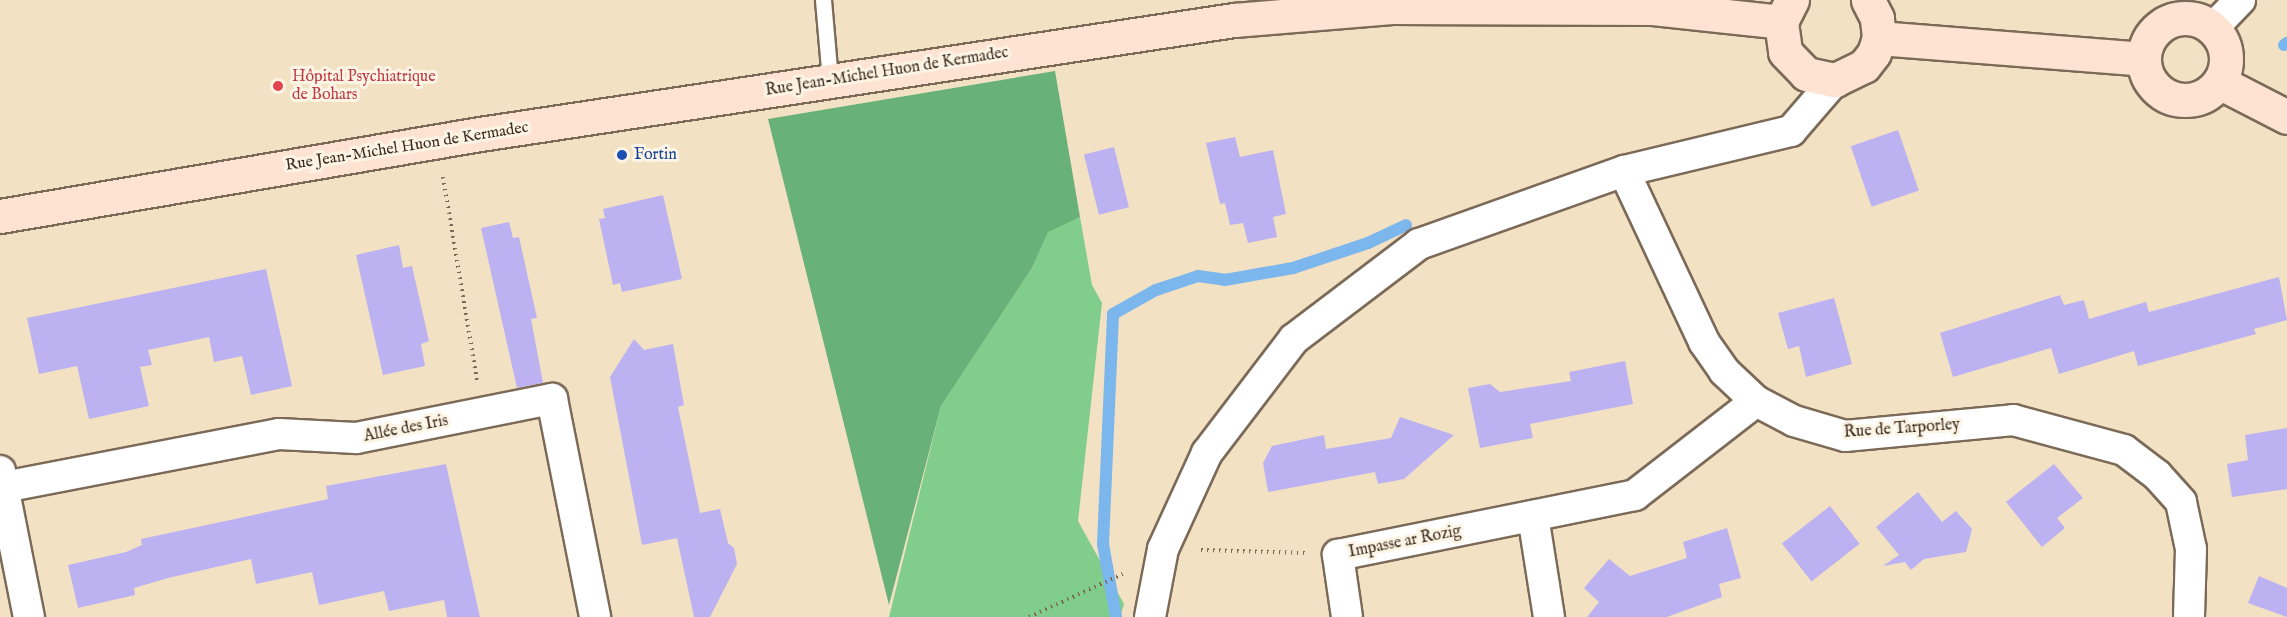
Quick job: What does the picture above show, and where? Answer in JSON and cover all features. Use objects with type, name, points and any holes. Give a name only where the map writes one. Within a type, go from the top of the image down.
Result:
[{"type":"street","points":[[1150,617],[1163,549],[1207,453],[1294,339],[1419,244],[1624,171],[1791,131],[1835,80],[1864,66],[1879,38],[1877,18],[1868,0]]},
{"type":"street","points":[[2213,28],[2240,0]]},
{"type":"street","name":"Rue Jean-Michel Huon de Kermadec","points":[[0,216],[437,141],[1234,20],[1368,9],[1684,5],[1787,11]]},
{"type":"street","points":[[1787,11],[1785,52],[1806,74],[1835,80]]},
{"type":"street","points":[[2191,18],[2213,28],[2224,44],[2226,64],[2219,82],[2204,96],[2183,100],[2163,94],[2149,79],[2144,59],[2150,36],[2168,21],[2191,18]]},
{"type":"street","points":[[1879,38],[2144,59]]},
{"type":"street","points":[[2219,82],[2287,117]]},
{"type":"street","name":"Rue de Tarporley","points":[[1624,171],[1704,342],[1724,371],[1756,401],[1794,422],[1845,436],[2013,420],[2124,450],[2157,475],[2181,502],[2191,549],[2189,617]]},
{"type":"street","name":"Allée des Iris","points":[[2,479],[279,434],[356,438],[552,399],[595,617]]},
{"type":"street","name":"Impasse ar Rozig","points":[[1347,617],[1338,555],[1635,495],[1756,401]]},
{"type":"street","points":[[2,479],[29,617]]},
{"type":"street","points":[[1533,516],[1549,617]]},
{"type":"lane","points":[[823,0],[830,80]]},
{"type":"path","points":[[437,141],[482,413]]},
{"type":"path","points":[[1163,549],[1338,555]]},
{"type":"path","points":[[1029,617],[1118,578]]},
{"type":"green space","points":[[1055,71],[1080,217],[1048,232],[1032,268],[941,406],[889,605],[768,119]]},
{"type":"green space","points":[[1080,217],[1092,285],[1102,303],[1078,521],[1124,604],[1120,617],[889,617],[941,406],[1032,268],[1048,231]]},
{"type":"building","points":[[1898,130],[1919,191],[1872,207],[1851,146]]},
{"type":"building","points":[[1235,137],[1240,157],[1273,150],[1286,214],[1273,217],[1277,237],[1248,243],[1243,223],[1230,225],[1225,203],[1220,204],[1206,143]]},
{"type":"building","points":[[1114,147],[1129,207],[1099,215],[1084,154]]},
{"type":"building","points":[[663,195],[682,279],[622,292],[620,283],[613,285],[599,219],[605,218],[603,209]]},
{"type":"building","points":[[509,222],[513,238],[519,237],[537,318],[531,319],[543,383],[517,388],[481,228]]},
{"type":"building","points":[[399,245],[403,268],[412,266],[429,341],[421,344],[425,366],[383,375],[356,255]]},
{"type":"building","points":[[266,269],[292,386],[251,395],[242,356],[214,362],[209,337],[148,350],[152,365],[140,367],[149,406],[89,419],[77,366],[39,374],[27,318]]},
{"type":"building","points":[[2279,277],[2287,320],[2254,329],[2256,334],[2138,366],[2134,351],[2059,374],[2051,348],[1953,377],[1940,333],[2060,295],[2064,305],[2084,300],[2089,319],[2146,302],[2149,312]]},
{"type":"building","points":[[1834,298],[1852,364],[1806,377],[1799,346],[1788,349],[1778,313]]},
{"type":"building","points":[[634,339],[644,350],[673,344],[684,405],[678,407],[700,513],[720,509],[728,543],[734,548],[737,564],[710,617],[694,617],[677,538],[642,545],[610,377]]},
{"type":"building","points":[[1625,361],[1633,404],[1530,424],[1533,438],[1480,448],[1468,388],[1490,384],[1500,392],[1571,381],[1569,372]]},
{"type":"building","points":[[1400,417],[1454,435],[1404,479],[1378,484],[1375,472],[1268,492],[1263,463],[1272,446],[1324,435],[1326,449],[1391,438]]},
{"type":"building","points":[[2287,428],[2287,489],[2232,497],[2227,464],[2248,460],[2245,435]]},
{"type":"building","points":[[446,464],[480,617],[447,617],[444,600],[389,611],[384,591],[319,605],[312,572],[256,584],[251,559],[168,578],[134,588],[135,595],[78,608],[68,565],[126,552],[142,545],[141,539],[328,499],[326,486]]},
{"type":"building","points":[[2054,464],[2083,498],[2057,518],[2065,528],[2042,547],[2006,502]]},
{"type":"building","points":[[1918,492],[1942,522],[1956,511],[1972,529],[1966,552],[1924,559],[1911,570],[1905,562],[1883,566],[1899,555],[1876,527]]},
{"type":"building","points":[[1830,506],[1860,544],[1811,581],[1782,544]]},
{"type":"building","points":[[1727,528],[1741,578],[1719,584],[1722,597],[1667,617],[1587,617],[1599,602],[1584,588],[1609,559],[1630,576],[1687,558],[1683,542]]},
{"type":"building","points":[[2259,576],[2287,588],[2287,617],[2248,603]]},
{"type":"waterway","points":[[1116,617],[1103,544],[1113,314],[1156,290],[1198,276],[1225,280],[1293,268],[1368,243],[1406,225]]},
{"type":"place","name":"Hôpital Psychiatrique de Bohars","points":[[278,86]]},
{"type":"place","name":"Fortin","points":[[622,155]]}]
